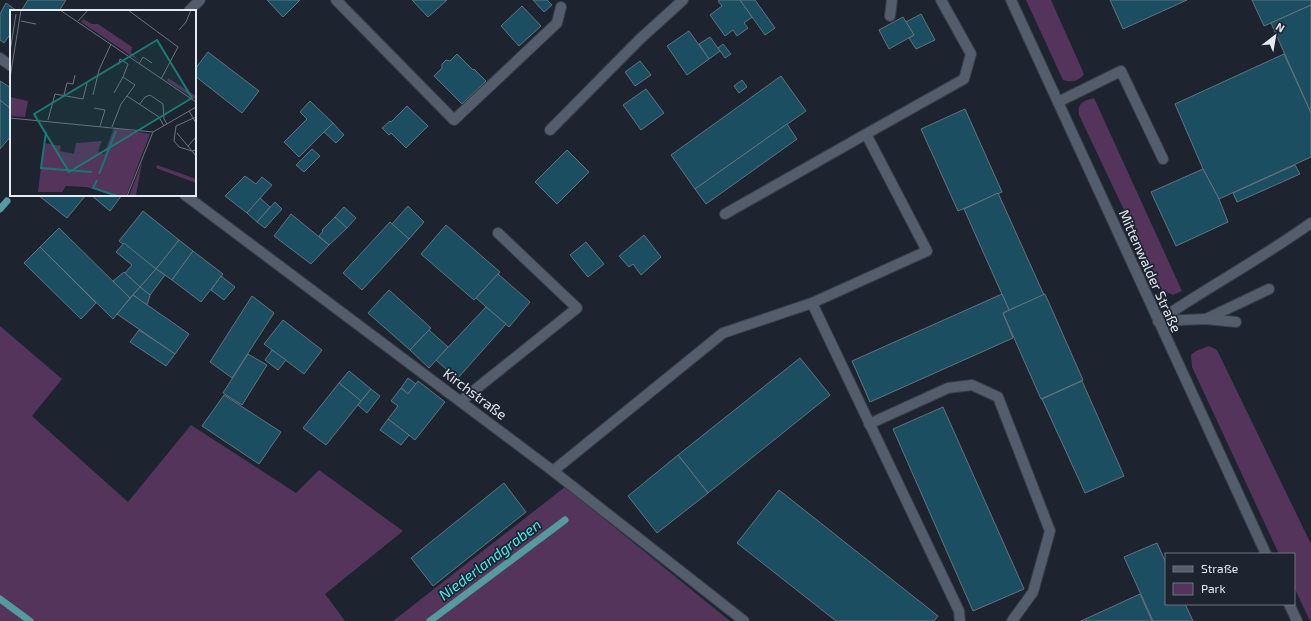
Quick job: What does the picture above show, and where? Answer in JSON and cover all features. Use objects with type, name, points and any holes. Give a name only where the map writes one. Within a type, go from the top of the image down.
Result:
[{"type":"street","points":[[190,10],[200,0]]},
{"type":"street","points":[[336,0],[454,120],[557,23],[561,6]]},
{"type":"street","points":[[550,130],[640,40],[683,0]]},
{"type":"street","points":[[890,16],[892,0]]},
{"type":"street","points":[[725,214],[964,79],[971,54],[941,0]]},
{"type":"street","name":"Mittenwalder Straße","points":[[1011,0],[1266,553]]},
{"type":"street","points":[[0,58],[10,65]]},
{"type":"street","points":[[1058,102],[1121,72],[1163,159]]},
{"type":"street","points":[[553,471],[723,333],[812,303],[927,251],[866,134]]},
{"type":"street","name":"Kirchstraße","points":[[186,196],[553,471],[744,621]]},
{"type":"street","points":[[1158,321],[1192,298],[1281,244],[1311,223]]},
{"type":"street","points":[[461,401],[577,308],[498,233]]},
{"type":"street","points":[[1206,319],[1269,289]]},
{"type":"street","points":[[812,303],[959,611],[960,621]]},
{"type":"street","points":[[1158,321],[1206,319],[1236,322]]},
{"type":"street","points":[[869,424],[948,388],[972,385],[998,397],[1050,531],[1033,592],[1012,621]]},
{"type":"street","points":[[1289,605],[1297,621]]},
{"type":"green space","points":[[1026,0],[1051,0],[1084,74],[1077,80],[1063,80]]},
{"type":"green space","points":[[1094,98],[1182,291],[1173,295],[1162,290],[1079,115],[1080,105],[1087,100]]},
{"type":"green space","points":[[0,326],[62,379],[32,416],[128,502],[191,425],[296,493],[319,470],[403,531],[325,594],[345,621],[0,621]]},
{"type":"green space","points":[[1209,346],[1217,350],[1311,544],[1311,621],[1295,589],[1295,553],[1279,553],[1192,367],[1191,355],[1196,351]]},
{"type":"green space","points":[[565,487],[730,621],[393,621]]},
{"type":"building","points":[[28,0],[66,0],[60,10],[22,10]]},
{"type":"building","points":[[267,0],[300,0],[283,17]]},
{"type":"building","points":[[412,0],[447,0],[428,17]]},
{"type":"building","points":[[533,0],[547,0],[552,5],[544,12]]},
{"type":"building","points":[[740,0],[752,17],[744,23],[748,28],[737,36],[733,30],[725,36],[710,15],[722,6],[718,1]]},
{"type":"building","points":[[740,0],[755,0],[775,28],[765,35]]},
{"type":"building","points":[[1110,0],[1187,0],[1123,29]]},
{"type":"building","points":[[1252,0],[1311,0],[1311,5],[1264,26]]},
{"type":"building","points":[[6,3],[16,10],[10,10],[10,34],[4,43],[0,40],[0,14]]},
{"type":"building","points":[[1311,5],[1311,113],[1271,23]]},
{"type":"building","points":[[522,6],[541,26],[519,46],[501,26]]},
{"type":"building","points":[[921,14],[935,40],[916,49],[909,38],[914,35],[906,22]]},
{"type":"building","points":[[903,17],[914,35],[889,49],[879,30]]},
{"type":"building","points":[[689,31],[709,59],[687,75],[667,46]]},
{"type":"building","points":[[710,37],[720,51],[709,59],[699,44]]},
{"type":"building","points":[[723,44],[731,54],[725,58],[718,48]]},
{"type":"building","points":[[208,52],[259,91],[242,113],[196,77],[196,68]]},
{"type":"building","points":[[457,54],[486,81],[462,104],[434,76],[442,68],[442,64],[446,60],[450,61]]},
{"type":"building","points":[[1284,54],[1311,113],[1311,157],[1219,199],[1203,169],[1175,104]]},
{"type":"building","points":[[640,61],[651,75],[635,86],[625,72]]},
{"type":"building","points":[[781,76],[806,111],[695,189],[671,155]]},
{"type":"building","points":[[742,80],[747,87],[739,93],[734,86]]},
{"type":"building","points":[[0,81],[10,87],[10,108],[0,100]]},
{"type":"building","points":[[646,89],[664,113],[641,130],[623,105]]},
{"type":"building","points":[[0,100],[10,108],[10,137],[0,149]]},
{"type":"building","points":[[310,101],[333,123],[299,157],[284,142],[307,119],[300,112]]},
{"type":"building","points":[[407,106],[428,126],[406,148],[391,133],[389,135],[382,128],[390,121],[391,122]]},
{"type":"building","points":[[965,109],[1002,192],[958,211],[921,129]]},
{"type":"building","points":[[333,123],[344,135],[336,143],[324,132]]},
{"type":"building","points":[[787,124],[797,139],[706,204],[695,189]]},
{"type":"building","points":[[312,149],[320,156],[304,172],[296,165]]},
{"type":"building","points":[[567,150],[589,172],[557,204],[535,182]]},
{"type":"building","points":[[1295,165],[1300,174],[1237,202],[1233,193]]},
{"type":"building","points":[[1203,169],[1219,199],[1228,222],[1176,246],[1151,192]]},
{"type":"building","points":[[245,176],[256,184],[262,177],[272,185],[247,213],[225,196]]},
{"type":"building","points":[[998,193],[1044,295],[1009,310],[964,209]]},
{"type":"building","points":[[39,196],[85,196],[67,218]]},
{"type":"building","points":[[92,196],[121,196],[110,211]]},
{"type":"building","points":[[260,198],[270,207],[257,222],[247,213]]},
{"type":"building","points":[[275,202],[282,209],[265,228],[257,222]]},
{"type":"building","points":[[408,206],[424,222],[409,239],[392,224]]},
{"type":"building","points":[[344,207],[356,218],[347,228],[335,217]]},
{"type":"building","points":[[143,211],[179,240],[156,269],[119,241]]},
{"type":"building","points":[[291,214],[329,245],[311,264],[274,236]]},
{"type":"building","points":[[335,217],[347,228],[329,245],[319,236],[323,231],[322,230]]},
{"type":"building","points":[[390,222],[409,239],[362,290],[343,273]]},
{"type":"building","points":[[446,225],[500,272],[474,300],[421,254]]},
{"type":"building","points":[[59,228],[130,298],[113,319],[40,247]]},
{"type":"building","points":[[644,235],[661,257],[641,275],[633,264],[629,267],[619,256]]},
{"type":"building","points":[[179,240],[193,251],[172,280],[156,269]]},
{"type":"building","points":[[586,242],[604,264],[588,277],[570,255]]},
{"type":"building","points":[[124,243],[156,269],[140,287],[125,273],[132,265],[116,252]]},
{"type":"building","points":[[40,247],[96,303],[81,319],[24,263]]},
{"type":"building","points":[[193,251],[223,274],[201,302],[172,280]]},
{"type":"building","points":[[156,269],[165,275],[150,295],[140,287]]},
{"type":"building","points":[[124,272],[140,287],[130,298],[113,281]]},
{"type":"building","points":[[498,274],[530,302],[509,327],[476,298]]},
{"type":"building","points":[[221,276],[235,287],[224,300],[211,290]]},
{"type":"building","points":[[140,287],[150,295],[147,305],[133,295]]},
{"type":"building","points":[[389,290],[431,328],[410,350],[368,313]]},
{"type":"building","points":[[1002,294],[1009,310],[1003,313],[1013,338],[870,402],[852,361]]},
{"type":"building","points":[[1045,294],[1083,380],[1041,399],[1003,313]]},
{"type":"building","points":[[133,295],[189,334],[175,354],[117,314]]},
{"type":"building","points":[[252,296],[274,313],[232,378],[210,362]]},
{"type":"building","points":[[486,307],[506,324],[457,379],[436,360]]},
{"type":"building","points":[[283,320],[322,350],[304,374],[264,344]]},
{"type":"building","points":[[139,330],[175,354],[166,366],[130,342]]},
{"type":"building","points":[[429,330],[448,347],[429,368],[410,350]]},
{"type":"building","points":[[272,350],[286,360],[278,370],[265,360]]},
{"type":"building","points":[[248,354],[267,365],[242,405],[223,393]]},
{"type":"building","points":[[800,358],[830,395],[708,493],[678,455]]},
{"type":"building","points":[[349,371],[371,389],[361,401],[339,383]]},
{"type":"building","points":[[408,378],[416,384],[408,394],[401,388]]},
{"type":"building","points":[[418,381],[445,402],[415,440],[388,419],[398,406],[391,401],[401,388],[408,394]]},
{"type":"building","points":[[1082,381],[1124,476],[1085,493],[1042,399]]},
{"type":"building","points":[[339,383],[361,401],[326,445],[303,428]]},
{"type":"building","points":[[371,389],[380,396],[367,413],[358,405]]},
{"type":"building","points":[[224,395],[281,432],[259,464],[202,426]]},
{"type":"building","points":[[943,407],[1024,589],[973,611],[893,429]]},
{"type":"building","points":[[388,419],[409,435],[401,445],[380,430]]},
{"type":"building","points":[[678,455],[708,493],[657,533],[628,496]]},
{"type":"building","points":[[504,483],[526,512],[433,586],[411,558]]},
{"type":"building","points":[[779,490],[938,616],[934,621],[836,621],[737,543]]},
{"type":"building","points":[[1157,543],[1165,561],[1165,605],[1185,605],[1193,621],[1153,621],[1124,557]]},
{"type":"building","points":[[1140,594],[1152,621],[1081,621]]},
{"type":"waterway","name":"Niederlandgraben","points":[[0,209],[7,201]]},
{"type":"waterway","name":"Niederlandgraben","points":[[430,621],[565,520]]},
{"type":"waterway","name":"Niederlandgraben","points":[[0,599],[30,621]]}]
